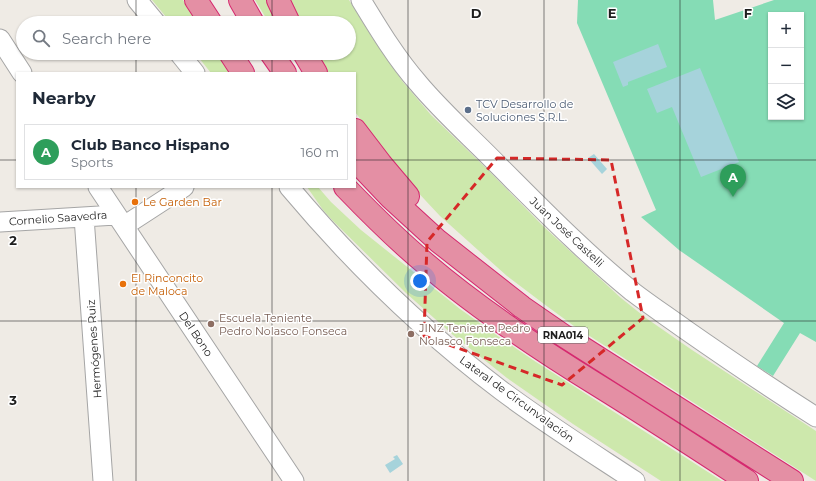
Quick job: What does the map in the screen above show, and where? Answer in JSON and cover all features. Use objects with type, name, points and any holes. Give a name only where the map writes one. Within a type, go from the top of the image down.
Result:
[{"type":"highway","points":[[196,0],[206,16]]},
{"type":"highway","points":[[212,0],[221,16]]},
{"type":"highway","points":[[240,0],[249,16]]},
{"type":"highway","points":[[278,0],[286,16]]},
{"type":"highway","points":[[235,60],[242,72]]},
{"type":"highway","points":[[248,60],[255,72]]},
{"type":"highway","points":[[276,60],[284,72]]},
{"type":"highway","points":[[308,60],[315,72]]},
{"type":"highway","points":[[356,131],[395,181],[447,237],[474,270]]},
{"type":"highway","name":"RNA014","points":[[356,161],[420,226],[506,295],[543,322],[792,481]]},
{"type":"highway","name":"RNA014","points":[[346,188],[393,235],[425,263],[503,324],[564,365],[747,481]]},
{"type":"street","points":[[137,0],[150,16]]},
{"type":"street","name":"Juan José Castelli","points":[[361,0],[399,58],[417,82],[523,191],[594,259],[649,304],[726,358],[816,417]]},
{"type":"street","points":[[0,40],[21,72]]},
{"type":"street","points":[[185,60],[194,72]]},
{"type":"street","name":"Del Bono","points":[[99,188],[294,481]]},
{"type":"street","name":"Cornelio Saavedra","points":[[0,222],[84,217],[120,220],[182,188]]},
{"type":"street","name":"Lateral de Circunvalación","points":[[289,188],[332,237],[391,296],[445,345],[482,376],[536,416],[635,481]]},
{"type":"street","name":"Hermógenes Ruiz","points":[[84,217],[103,481]]},
{"type":"highlighted area","points":[[497,158],[611,160],[643,318],[562,385],[424,336],[427,242]]},
{"type":"green space","points":[[152,0],[183,0],[193,16],[165,16]]},
{"type":"green space","points":[[255,0],[273,0],[280,16],[265,16]]},
{"type":"green space","points":[[289,0],[349,0],[373,39],[403,82],[431,115],[544,227],[583,263],[621,298],[646,318],[816,431],[816,481],[574,326],[507,276],[440,216],[411,185],[356,113],[356,72],[327,72],[320,60],[356,60],[356,16],[297,16]]},
{"type":"green space","points":[[578,0],[713,0],[715,20],[774,0],[816,0],[816,342],[800,333],[773,376],[757,366],[784,323],[679,250],[641,217],[656,210],[577,23]]},
{"type":"green space","points":[[201,60],[222,60],[230,72],[210,72]]},
{"type":"green space","points":[[308,188],[319,188],[331,202],[361,230],[460,309],[502,339],[722,481],[661,481],[573,424],[507,378],[453,335],[406,293],[323,210]]},
{"type":"water","points":[[658,44],[667,67],[628,82],[628,85],[623,87],[613,62]]},
{"type":"water","points":[[700,68],[739,162],[701,177],[672,107],[657,113],[647,89]]},
{"type":"water","points":[[594,154],[607,169],[602,174],[588,158]]},
{"type":"water","points":[[397,455],[403,464],[390,473],[385,465],[395,459],[393,457]]},
{"type":"place","name":"TCV Desarrollo de Soluciones S.R.L.","points":[[468,110]]},
{"type":"place","name":"Club Banco Hispano","points":[[733,197]]},
{"type":"place","name":"Le Garden Bar","points":[[135,202]]},
{"type":"place","name":"El Rinconcito de Maloca","points":[[123,284]]},
{"type":"place","name":"Escuela Teniente Pedro Nolasco Fonseca","points":[[211,324]]},
{"type":"place","name":"JINZ Teniente Pedro Nolasco Fonseca","points":[[411,334]]}]
